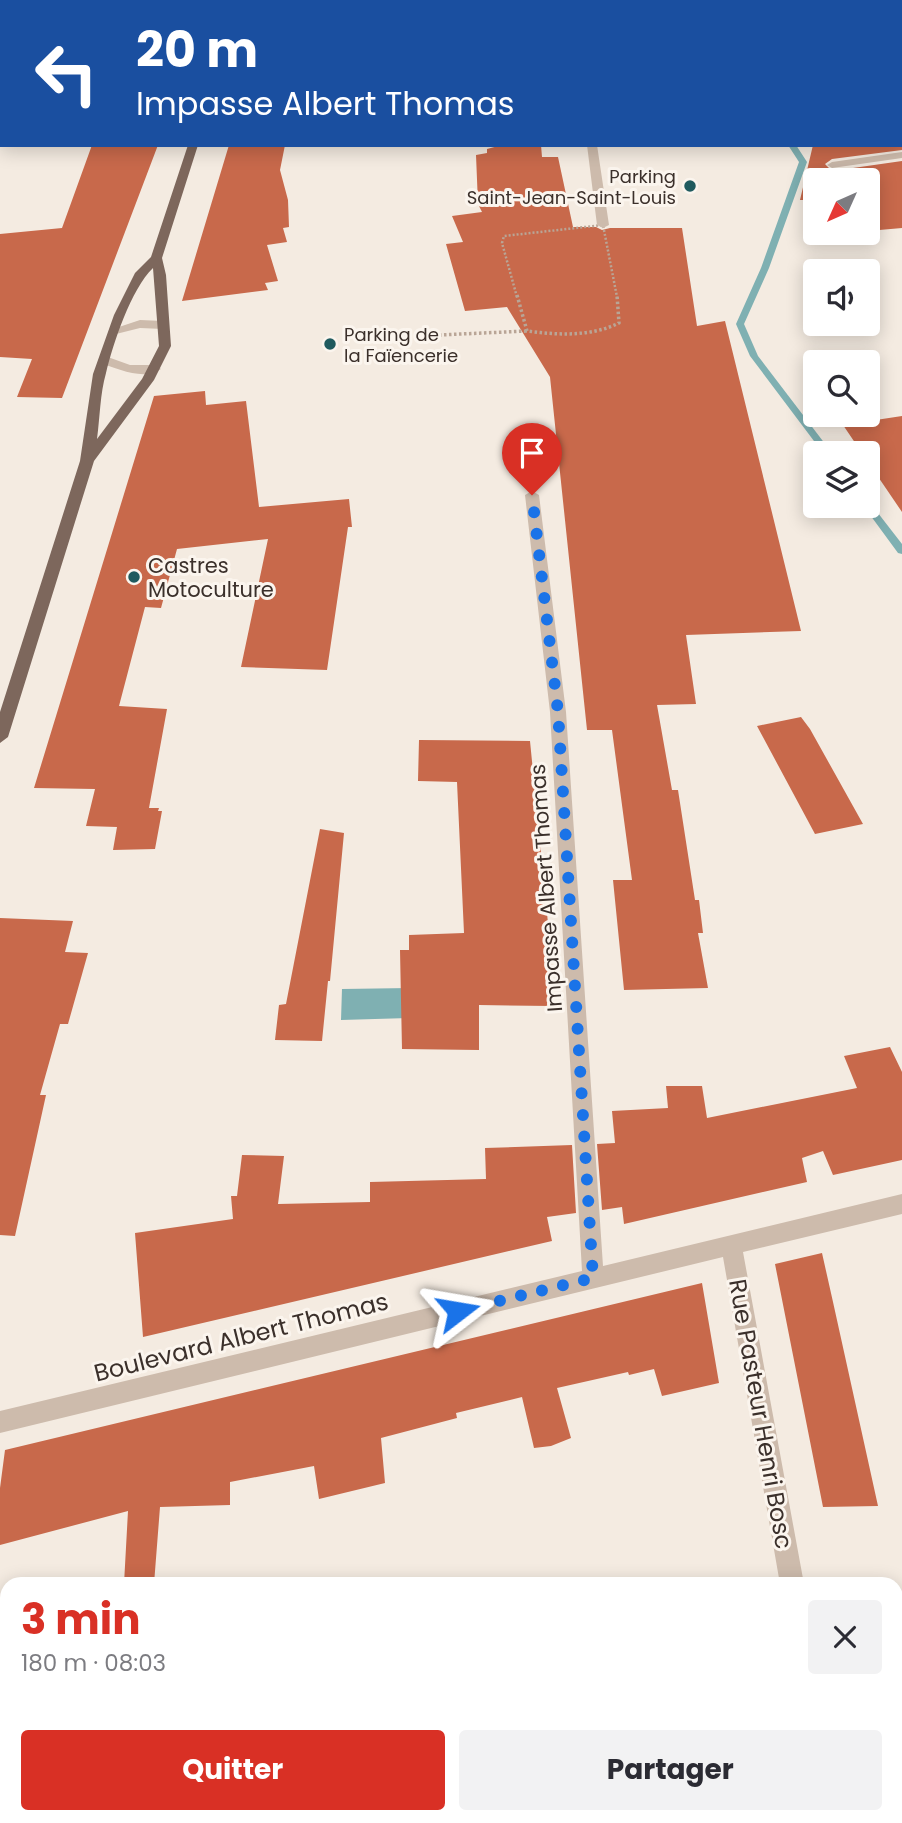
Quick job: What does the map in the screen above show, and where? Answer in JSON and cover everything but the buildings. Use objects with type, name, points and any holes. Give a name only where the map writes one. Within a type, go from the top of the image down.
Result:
[{"type":"main road","points":[[0,737],[87,461],[99,374],[120,315],[141,273],[156,258],[192,147]]},
{"type":"main road","points":[[87,461],[155,369],[165,346],[160,275],[156,258]]},
{"type":"street","points":[[592,147],[603,225]]},
{"type":"street","points":[[832,165],[902,155]]},
{"type":"street","points":[[116,330],[140,324],[163,325]]},
{"type":"street","points":[[105,360],[128,369],[155,369]]},
{"type":"street","name":"Impasse Albert Thomas","points":[[532,495],[558,712],[593,1278]]},
{"type":"street","name":"Boulevard Albert Thomas","points":[[0,1422],[902,1204]]},
{"type":"street","name":"Rue Pasteur Henri Bosc","points":[[731,1245],[791,1577]]},
{"type":"path","points":[[439,335],[527,331],[544,334],[606,330],[619,323],[620,313],[603,225],[504,236],[502,243],[527,331]]},
{"type":"water","points":[[410,988],[409,1018],[341,1020],[342,989]]},
{"type":"waterway","points":[[793,147],[803,162],[765,268],[740,324],[754,356],[819,441]]},
{"type":"waterway","points":[[877,518],[902,551]]},
{"type":"place","name":"Parking Saint-Jean-Saint-Louis","points":[[690,186]]},
{"type":"place","name":"Parking de la Faïencerie","points":[[330,344]]},
{"type":"place","name":"Castres Motoculture","points":[[134,577]]},
{"type":"route","points":[[458,1311],[593,1278],[558,712],[532,495]]}]
